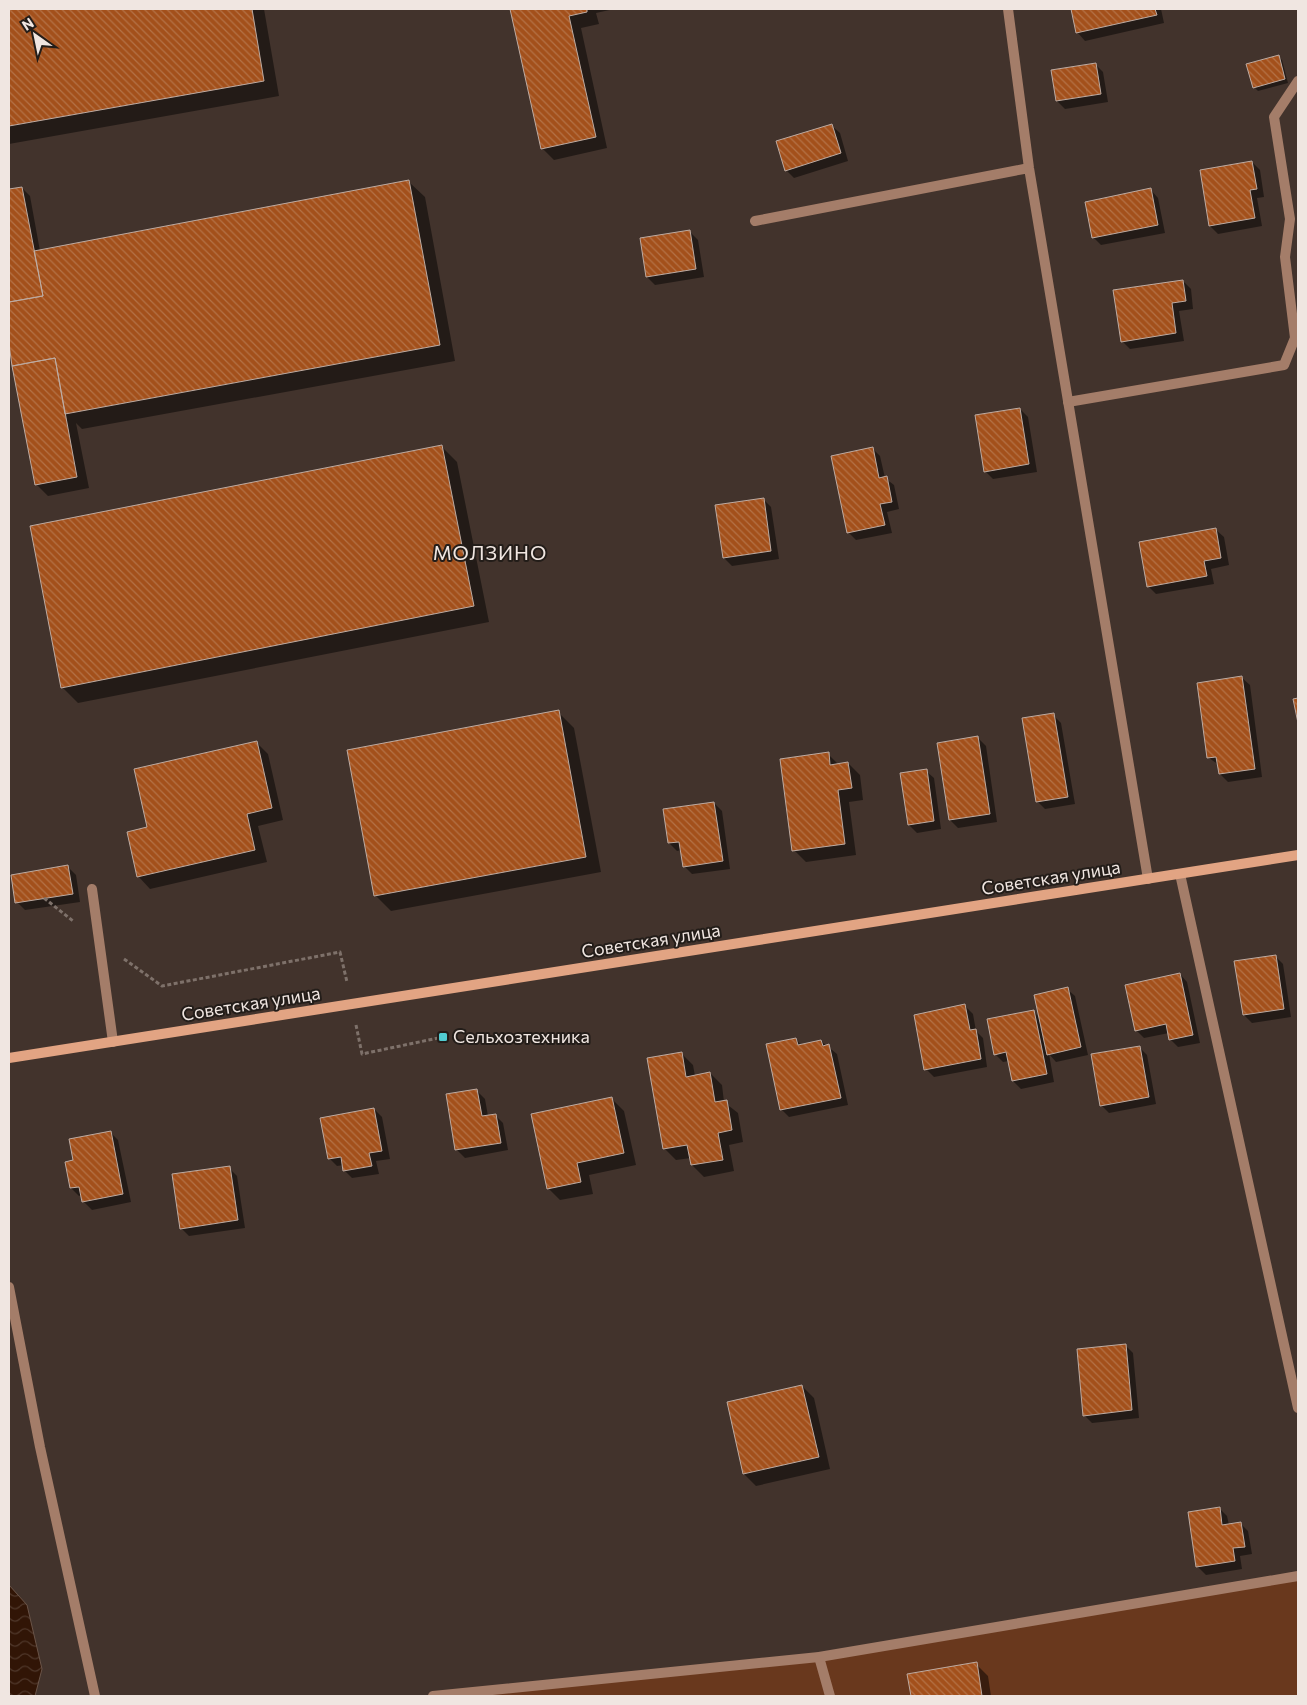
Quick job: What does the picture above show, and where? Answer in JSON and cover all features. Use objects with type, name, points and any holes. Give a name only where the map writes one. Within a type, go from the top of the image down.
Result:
[{"type":"street","points":[[1008,9],[1029,168],[1148,879]]},
{"type":"street","points":[[1068,402],[1284,365],[1295,338],[1285,257],[1290,220],[1274,117],[1298,81]]},
{"type":"street","points":[[755,222],[1029,168]]},
{"type":"street","name":"Советская улица","points":[[9,1058],[1298,855]]},
{"type":"street","points":[[1180,874],[1298,1408]]},
{"type":"street","points":[[92,889],[113,1042]]},
{"type":"street","points":[[9,1287],[40,1447],[95,1696]]},
{"type":"street","points":[[432,1696],[819,1657],[1298,1576]]},
{"type":"street","points":[[819,1657],[830,1696]]},
{"type":"path","points":[[44,898],[162,986],[340,952],[362,1054],[443,1037]]},
{"type":"shaded area","points":[[1298,1576],[1298,1696],[433,1696],[819,1657]]},
{"type":"water","points":[[9,1585],[27,1605],[42,1669],[35,1696],[9,1696]]},
{"type":"building","points":[[9,9],[252,9],[264,81],[9,126]]},
{"type":"building","points":[[510,9],[587,9],[587,12],[569,16],[596,137],[541,149]]},
{"type":"building","points":[[1071,9],[1155,9],[1157,15],[1076,33]]},
{"type":"building","points":[[1279,55],[1285,79],[1253,88],[1246,64]]},
{"type":"building","points":[[1096,63],[1101,94],[1056,101],[1051,70]]},
{"type":"building","points":[[832,124],[841,153],[785,171],[776,141]]},
{"type":"building","points":[[1252,161],[1257,189],[1250,190],[1255,218],[1209,226],[1200,170]]},
{"type":"building","points":[[409,180],[440,345],[65,414],[55,358],[12,366],[9,344],[9,302],[43,296],[34,251]]},
{"type":"building","points":[[22,187],[43,296],[9,302],[9,189]]},
{"type":"building","points":[[1151,188],[1158,225],[1092,238],[1085,202]]},
{"type":"building","points":[[690,230],[696,269],[646,277],[640,238]]},
{"type":"building","points":[[1183,280],[1186,301],[1172,303],[1176,333],[1121,342],[1113,290]]},
{"type":"building","points":[[55,358],[77,477],[35,485],[12,366]]},
{"type":"building","points":[[1020,408],[1029,464],[984,472],[975,415]]},
{"type":"building","points":[[442,445],[474,606],[61,688],[30,526]]},
{"type":"building","points":[[873,447],[879,478],[887,476],[892,502],[880,504],[885,525],[847,533],[831,456]]},
{"type":"building","points":[[764,498],[771,551],[723,558],[715,505]]},
{"type":"building","points":[[1216,528],[1221,558],[1204,561],[1207,576],[1147,587],[1139,542]]},
{"type":"building","points":[[1242,676],[1255,769],[1219,774],[1216,757],[1207,758],[1197,683]]},
{"type":"building","points":[[1298,698],[1298,723],[1293,699]]},
{"type":"building","points":[[559,710],[586,857],[374,896],[347,750]]},
{"type":"building","points":[[1054,713],[1068,797],[1036,802],[1022,718]]},
{"type":"building","points":[[978,736],[990,814],[949,820],[937,743]]},
{"type":"building","points":[[257,741],[272,808],[247,814],[255,850],[137,877],[127,832],[147,827],[134,769]]},
{"type":"building","points":[[829,752],[830,765],[848,762],[852,788],[838,790],[845,844],[792,851],[780,759]]},
{"type":"building","points":[[927,769],[934,821],[908,825],[900,773]]},
{"type":"building","points":[[714,802],[723,861],[683,867],[679,842],[668,843],[663,809]]},
{"type":"building","points":[[68,865],[73,894],[15,903],[11,875]]},
{"type":"building","points":[[1276,955],[1284,1009],[1243,1015],[1234,961]]},
{"type":"building","points":[[1180,973],[1193,1035],[1169,1040],[1166,1024],[1135,1031],[1125,985]]},
{"type":"building","points":[[1068,987],[1081,1047],[1047,1055],[1034,995]]},
{"type":"building","points":[[965,1004],[970,1030],[976,1029],[981,1059],[924,1070],[914,1015]]},
{"type":"building","points":[[1034,1010],[1047,1074],[1012,1081],[1006,1052],[994,1055],[987,1019]]},
{"type":"building","points":[[796,1038],[798,1045],[821,1040],[823,1046],[829,1044],[841,1098],[780,1110],[766,1044]]},
{"type":"building","points":[[1140,1046],[1149,1097],[1100,1106],[1091,1054]]},
{"type":"building","points":[[682,1052],[686,1077],[710,1072],[715,1102],[727,1100],[732,1130],[718,1133],[723,1160],[691,1165],[687,1145],[663,1149],[647,1058]]},
{"type":"building","points":[[477,1089],[482,1116],[496,1114],[501,1143],[455,1150],[446,1094]]},
{"type":"building","points":[[612,1097],[624,1153],[577,1163],[581,1182],[547,1189],[531,1114]]},
{"type":"building","points":[[374,1108],[382,1151],[369,1153],[372,1166],[343,1171],[341,1157],[328,1159],[320,1118]]},
{"type":"building","points":[[111,1131],[123,1194],[82,1202],[79,1187],[70,1188],[65,1162],[73,1160],[69,1139]]},
{"type":"building","points":[[230,1166],[238,1220],[180,1229],[172,1174]]},
{"type":"building","points":[[1126,1344],[1132,1410],[1083,1416],[1077,1349]]},
{"type":"building","points":[[802,1385],[819,1457],[743,1474],[727,1402]]},
{"type":"building","points":[[1220,1507],[1222,1525],[1241,1522],[1245,1547],[1233,1548],[1235,1561],[1196,1567],[1188,1512]]},
{"type":"building","points":[[977,1662],[982,1696],[911,1696],[907,1674]]},
{"type":"place","name":"Сельхозтехника","points":[[443,1037]]},
{"type":"district","name":"МОЛЗИНО","points":[[490,553]]}]
